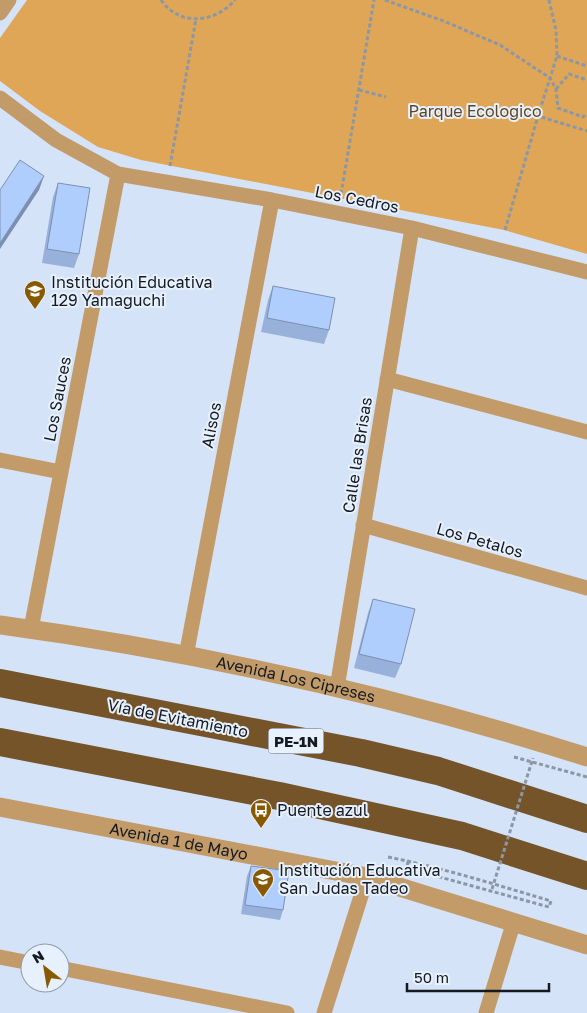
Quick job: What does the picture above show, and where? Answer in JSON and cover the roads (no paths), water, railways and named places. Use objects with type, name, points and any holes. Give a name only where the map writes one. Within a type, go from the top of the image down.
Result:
[{"type":"highway","name":"Vía de Evitamiento","points":[[0,683],[361,753],[438,771],[587,819]]},
{"type":"highway","points":[[0,742],[279,796],[462,836],[587,876]]},
{"type":"street","points":[[0,13],[9,0]]},
{"type":"street","name":"Los Cedros","points":[[0,98],[56,140],[118,174],[272,200],[412,228],[587,272]]},
{"type":"street","name":"Los Sauces","points":[[31,629],[118,174]]},
{"type":"street","name":"Alisos","points":[[186,656],[272,200]]},
{"type":"street","name":"Calle las Brisas","points":[[337,688],[412,228]]},
{"type":"street","points":[[387,379],[587,432]]},
{"type":"street","points":[[0,460],[61,472]]},
{"type":"street","name":"Los Petalos","points":[[363,525],[587,588]]},
{"type":"street","name":"Avenida Los Cipreses","points":[[0,625],[186,656],[337,688],[477,722],[587,756]]},
{"type":"street","name":"Avenida 1 de Mayo","points":[[0,807],[367,877],[587,945]]},
{"type":"street","points":[[324,1013],[367,877]]},
{"type":"street","points":[[486,1013],[514,921]]},
{"type":"street","points":[[0,957],[20,960]]},
{"type":"street","points":[[70,970],[287,1013]]},
{"type":"place","name":"Institución Educativa 129 Yamaguchi","points":[[35,310]]},
{"type":"place","name":"Puente azul","points":[[261,829]]},
{"type":"place","name":"Institución Educativa San Judas Tadeo","points":[[263,898]]},
{"type":"park label","name":"Parque Ecologico","points":[[475,111]]}]
